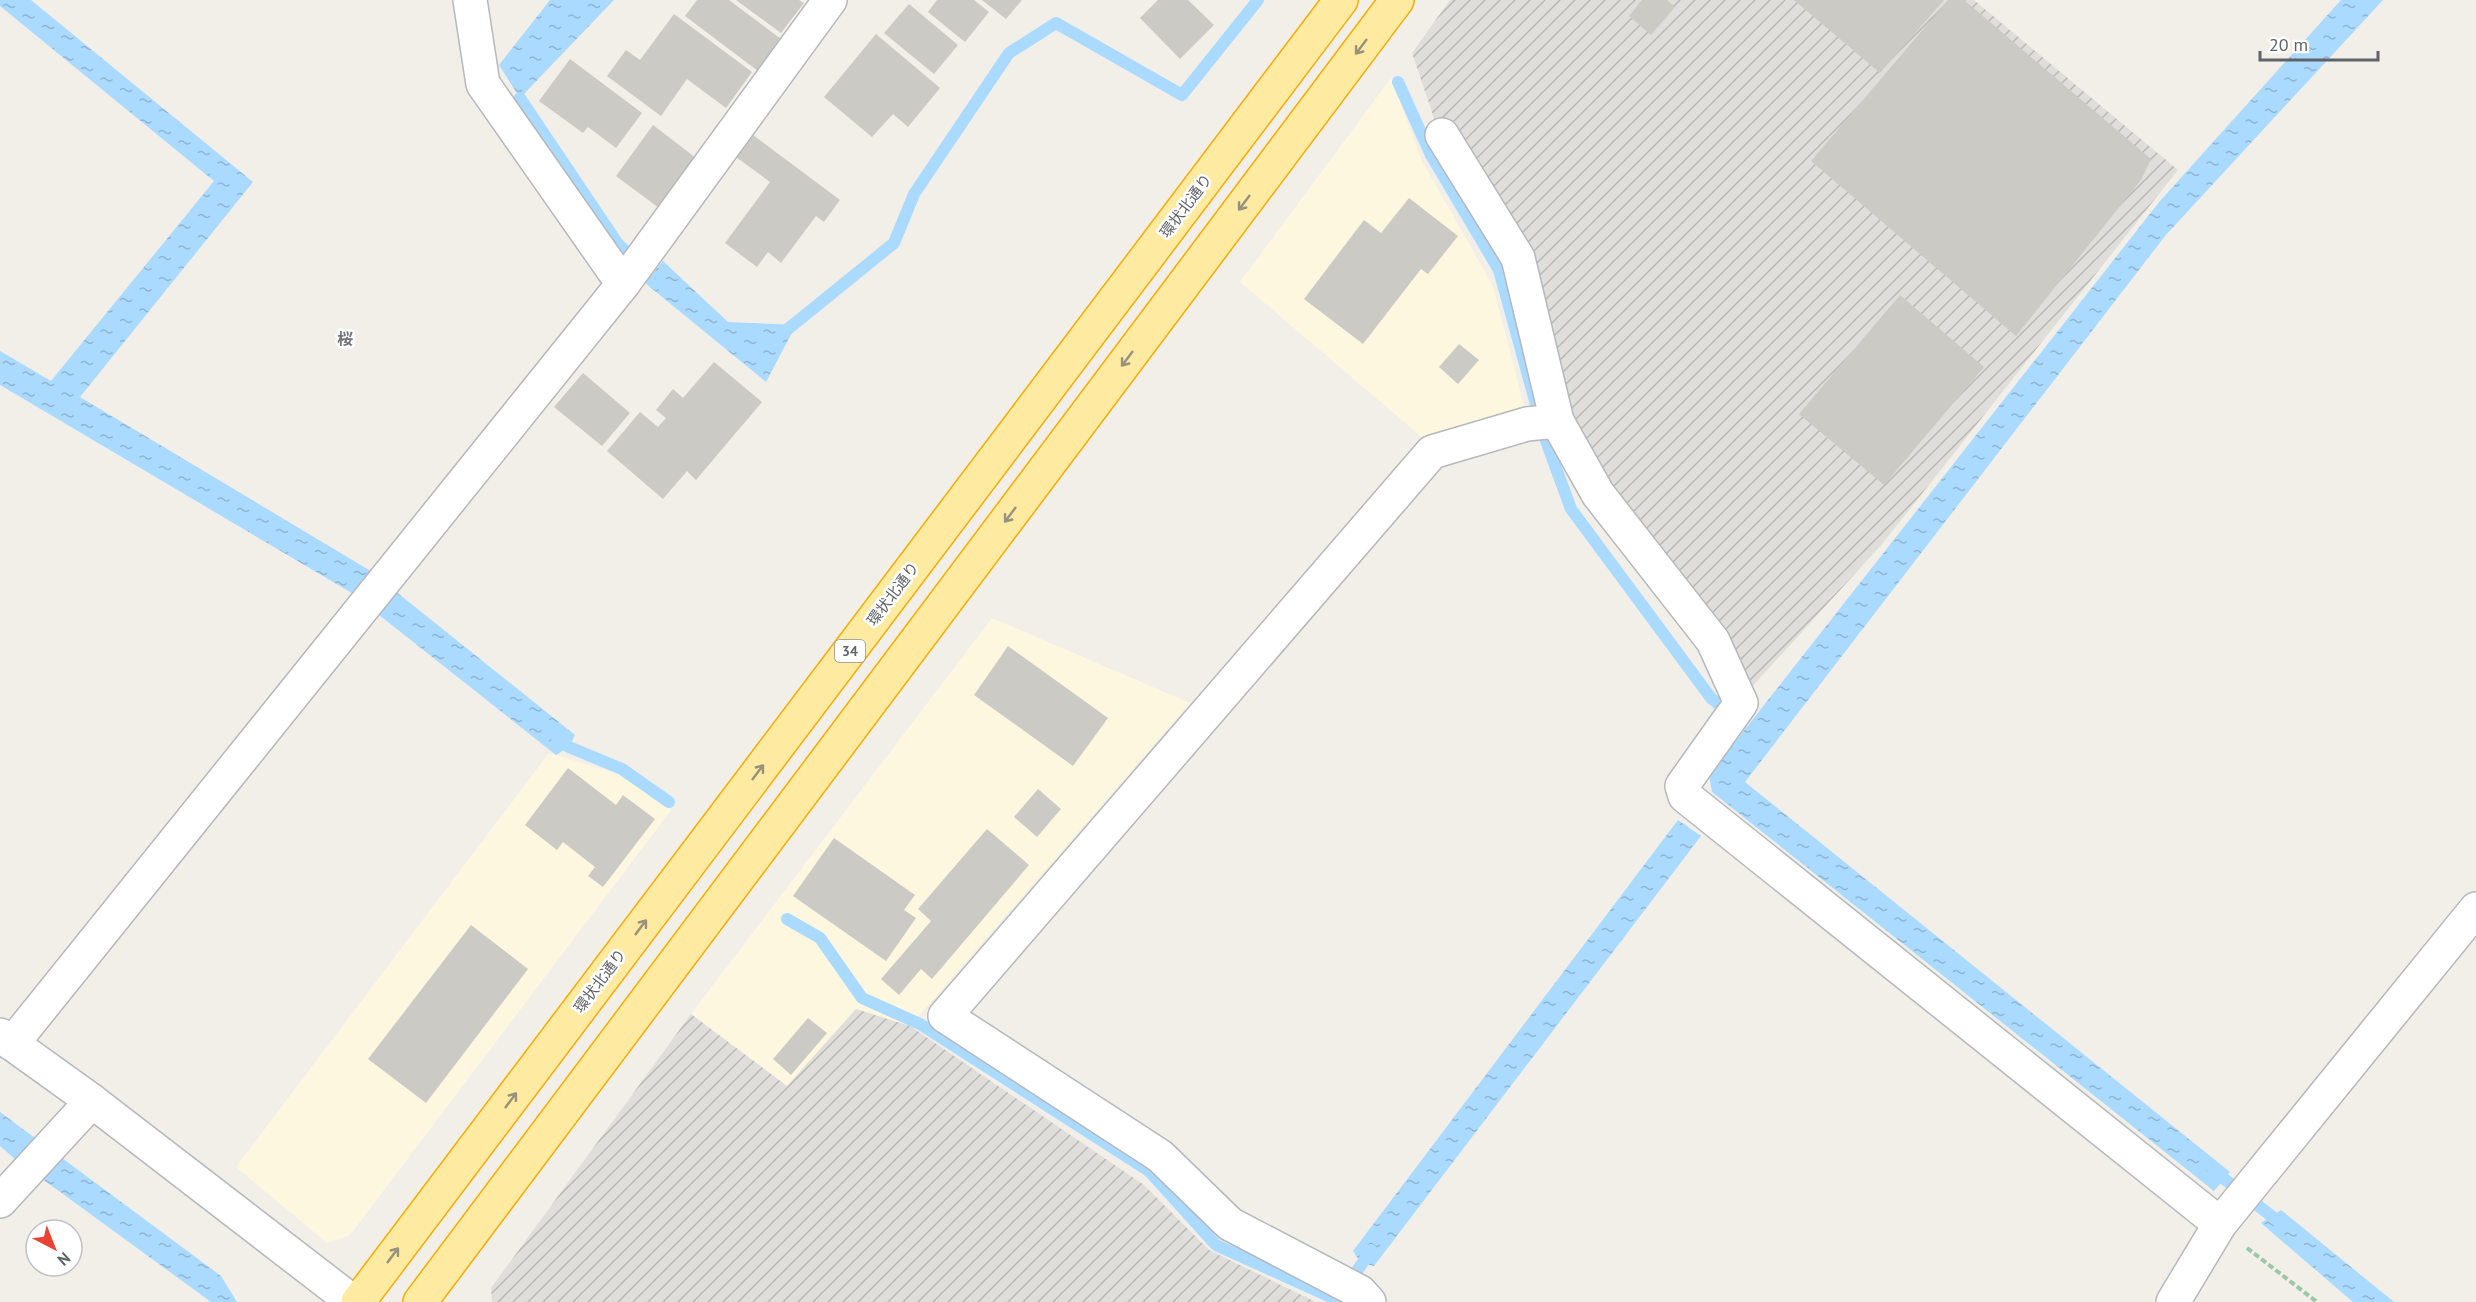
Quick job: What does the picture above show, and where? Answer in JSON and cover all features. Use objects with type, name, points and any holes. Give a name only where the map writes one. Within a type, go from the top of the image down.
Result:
[{"type":"highway","name":"環状北通り","points":[[358,1302],[1341,0]]},
{"type":"highway","points":[[420,1302],[1396,0]]},
{"type":"street","points":[[470,0],[483,84],[623,284]]},
{"type":"street","points":[[353,1302],[92,1101],[6,1039],[354,619],[623,284],[830,0]]},
{"type":"street","points":[[1442,135],[1518,258],[1542,422],[1713,641],[1741,703],[1682,786],[1685,796],[2239,1214]]},
{"type":"street","points":[[1369,1302],[1360,1292],[1230,1224],[1160,1156],[945,1016],[1432,452],[1542,422]]},
{"type":"street","points":[[2173,1302],[2476,909]]},
{"type":"street","points":[[0,1201],[92,1101]]},
{"type":"path","points":[[2239,1214],[2317,1302]]},
{"type":"shaded area","points":[[1450,0],[1974,0],[2178,170],[1883,543],[1750,689],[1607,494],[1564,415],[1526,251],[1438,130],[1412,53]]},
{"type":"shaded area","points":[[1391,78],[1422,161],[1493,286],[1524,406],[1424,439],[1240,282]]},
{"type":"shaded area","points":[[992,618],[1190,703],[910,1026],[856,1009],[787,1086],[691,1014]]},
{"type":"shaded area","points":[[549,753],[618,774],[671,810],[350,1235],[327,1243],[236,1167]]},
{"type":"shaded area","points":[[856,1009],[910,1026],[1144,1185],[1209,1250],[1316,1302],[492,1302],[491,1288],[691,1014],[787,1086]]},
{"type":"water","points":[[0,0],[31,0],[253,182],[80,397],[369,570],[575,735],[569,747],[556,755],[350,592],[0,385],[0,351],[51,381],[214,181],[0,6]]},
{"type":"water","points":[[550,0],[614,0],[520,98],[499,65]]},
{"type":"water","points":[[2341,0],[2383,0],[2165,236],[1745,782],[2230,1172],[2214,1191],[1712,792],[1709,775],[2160,201]]},
{"type":"water","points":[[663,261],[728,322],[796,325],[766,382],[645,283]]},
{"type":"water","points":[[1678,820],[1701,836],[1374,1266],[1361,1263],[1353,1251]]},
{"type":"water","points":[[0,1112],[221,1276],[237,1302],[211,1302],[15,1159],[0,1146]]},
{"type":"water","points":[[2281,1210],[2394,1302],[2353,1302],[2261,1223]]},
{"type":"building","points":[[697,0],[729,0],[781,39],[758,71],[685,16]]},
{"type":"building","points":[[736,0],[799,0],[804,3],[781,33]]},
{"type":"building","points":[[937,0],[974,0],[989,12],[965,42],[928,12]]},
{"type":"building","points":[[982,0],[1022,0],[1006,19]]},
{"type":"building","points":[[1158,0],[1188,0],[1214,25],[1180,59],[1140,18]]},
{"type":"building","points":[[1642,0],[1667,0],[1675,7],[1651,35],[1629,16]]},
{"type":"building","points":[[1794,0],[1944,0],[1880,73]]},
{"type":"building","points":[[1948,0],[1964,0],[2151,159],[2141,180],[2016,336],[1811,161]]},
{"type":"building","points":[[909,4],[958,45],[934,74],[884,33]]},
{"type":"building","points":[[674,14],[752,72],[726,108],[687,79],[661,116],[607,76],[626,50],[640,60]]},
{"type":"building","points":[[876,34],[940,88],[908,127],[893,114],[872,137],[824,97]]},
{"type":"building","points":[[570,59],[642,113],[616,148],[588,127],[583,133],[539,101]]},
{"type":"building","points":[[653,125],[696,158],[659,208],[616,176]]},
{"type":"building","points":[[753,135],[840,200],[824,222],[816,216],[781,263],[768,252],[757,267],[725,243],[770,182],[736,157]]},
{"type":"building","points":[[1409,198],[1458,236],[1428,274],[1421,269],[1363,344],[1304,299],[1364,220],[1381,233]]},
{"type":"building","points":[[1900,295],[1984,367],[1884,485],[1799,414]]},
{"type":"building","points":[[1459,344],[1479,360],[1458,384],[1439,367]]},
{"type":"building","points":[[714,362],[762,402],[696,480],[687,471],[663,499],[607,451],[640,412],[658,427],[666,418],[656,410],[673,389],[683,398]]},
{"type":"building","points":[[583,373],[630,413],[602,446],[554,407]]},
{"type":"building","points":[[1008,646],[1108,718],[1073,766],[974,695]]},
{"type":"building","points":[[568,768],[616,805],[623,795],[655,819],[603,887],[588,876],[595,867],[563,842],[557,850],[525,825]]},
{"type":"building","points":[[1038,789],[1061,809],[1037,837],[1014,817]]},
{"type":"building","points":[[987,829],[1029,865],[932,979],[921,969],[899,995],[881,979],[931,921],[918,909]]},
{"type":"building","points":[[834,838],[915,895],[904,910],[916,918],[886,961],[793,896]]},
{"type":"building","points":[[471,925],[528,969],[426,1103],[368,1059]]},
{"type":"building","points":[[808,1018],[827,1033],[791,1075],[773,1059]]},
{"type":"waterway","points":[[783,333],[894,243],[914,194],[1009,53],[1056,23],[1182,95],[1258,0]]},
{"type":"waterway","points":[[1398,82],[1431,155],[1499,270],[1546,441],[1571,509],[1711,698],[1730,714]]},
{"type":"waterway","points":[[520,98],[618,244],[638,262]]},
{"type":"waterway","points":[[557,738],[569,747],[622,769],[669,802]]},
{"type":"waterway","points":[[787,919],[820,938],[862,998],[920,1024],[1149,1171],[1216,1245],[1342,1302]]},
{"type":"waterway","points":[[2213,1170],[2284,1226]]},
{"type":"waterway","points":[[1357,1271],[1371,1250]]},
{"type":"district","name":"桜","points":[[345,339]]}]
